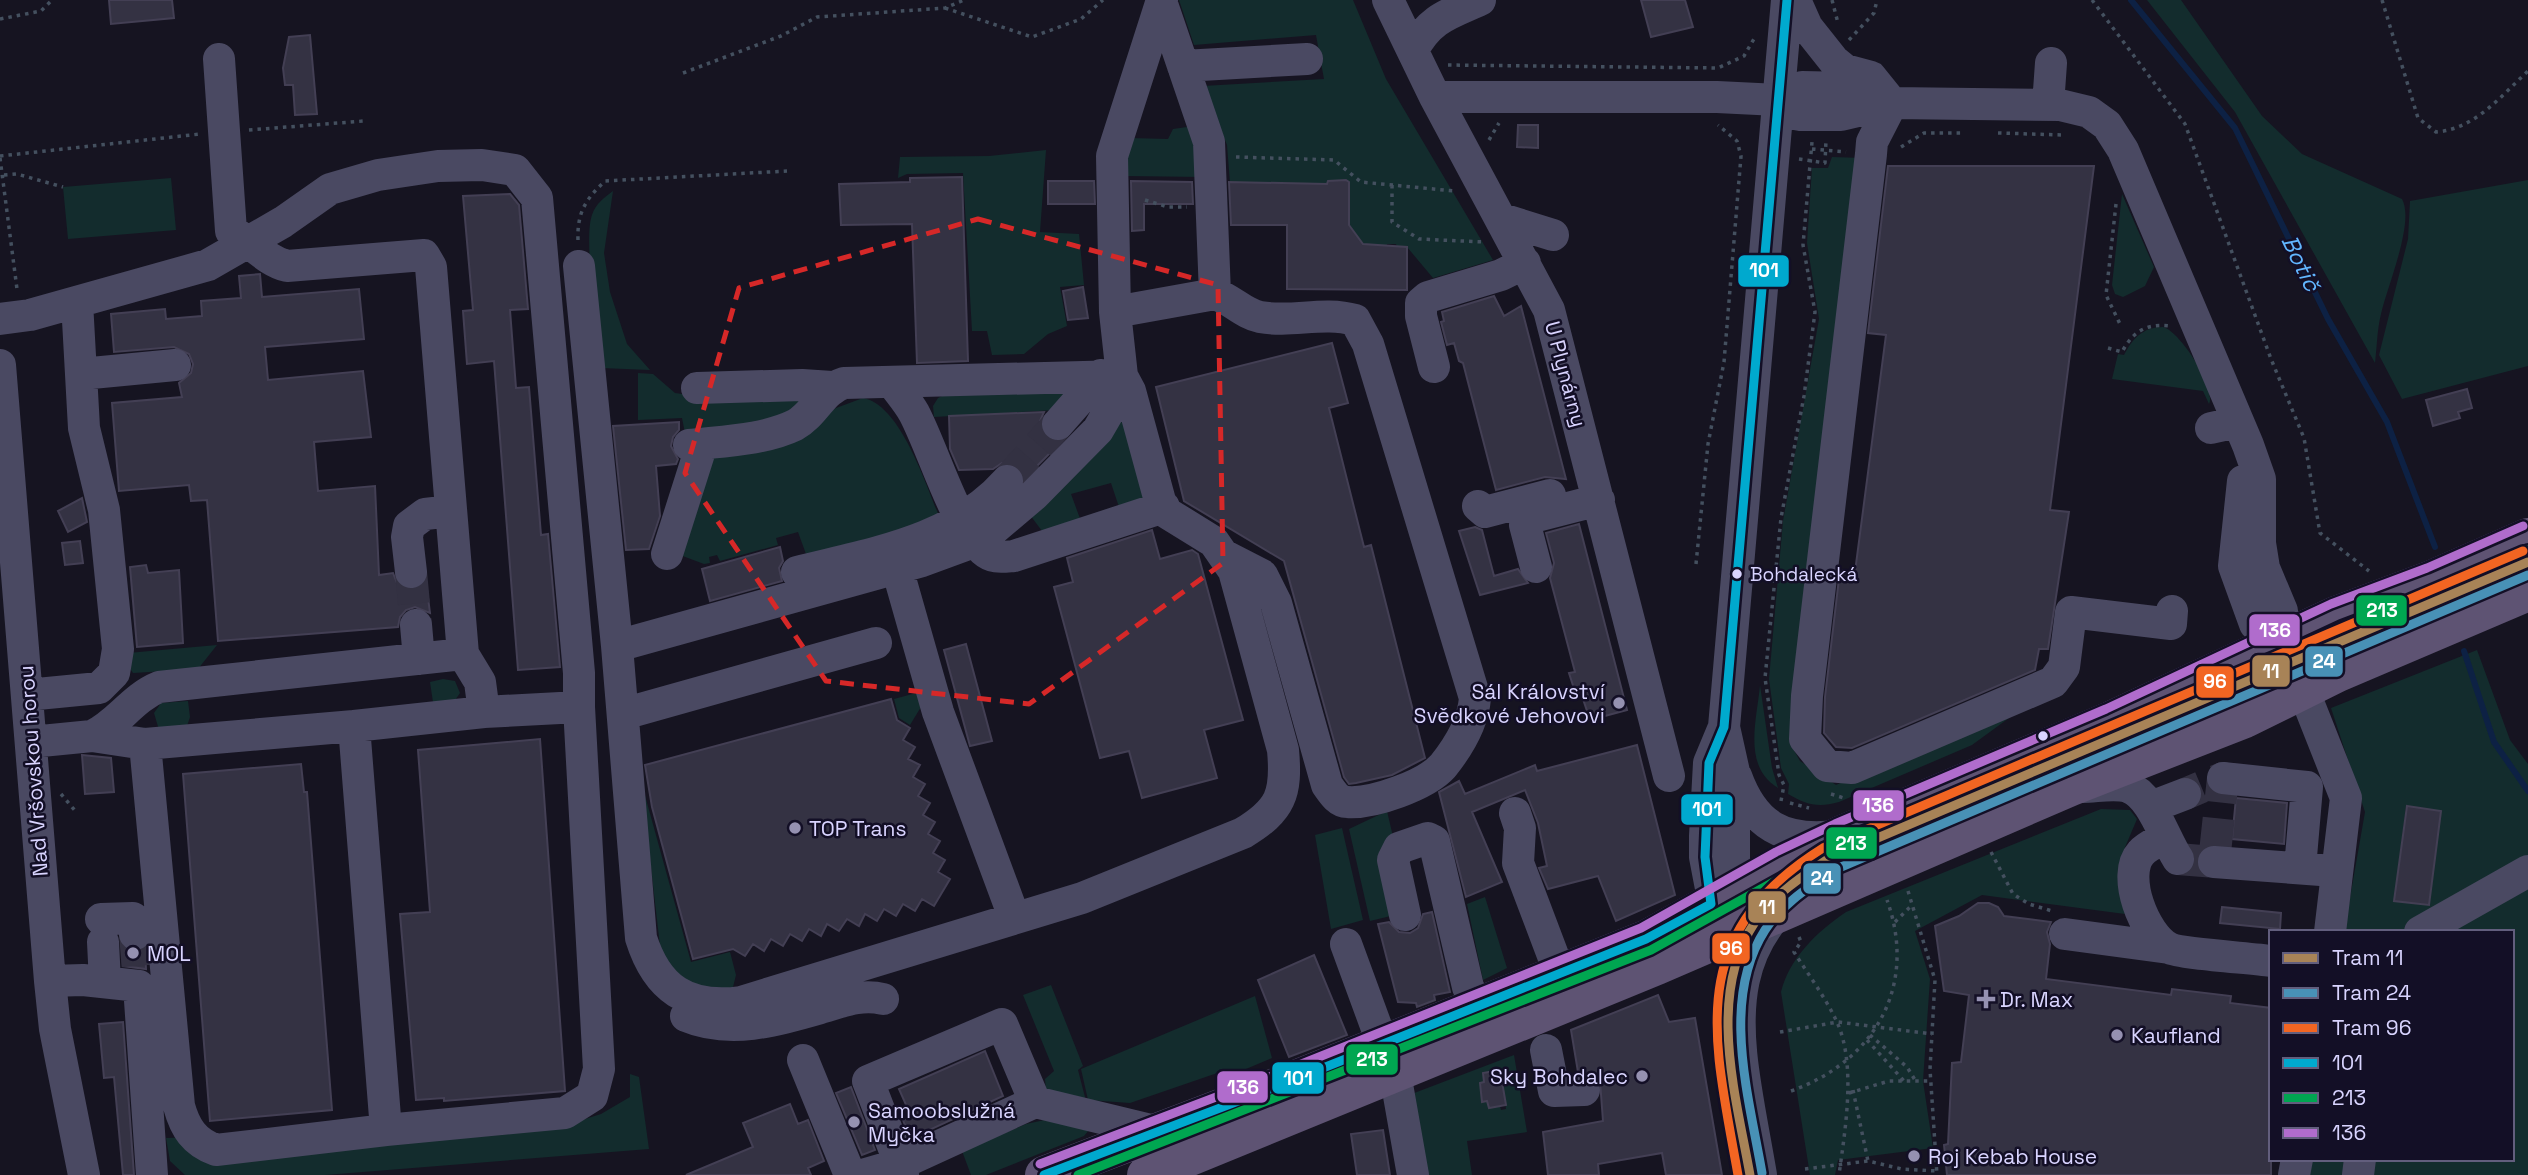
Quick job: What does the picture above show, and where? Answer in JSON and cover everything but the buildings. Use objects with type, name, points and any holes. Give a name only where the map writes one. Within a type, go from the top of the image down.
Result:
[{"type":"main road","points":[[1146,1175],[1389,1059],[1478,1007],[1722,911],[1786,922],[2071,787],[2245,719],[2294,667],[2528,537]]},
{"type":"main road","points":[[1044,1175],[1155,1130],[1389,1059],[1551,1038],[1722,911],[1840,835],[2111,720],[2294,667],[2528,592]]},
{"type":"street","name":"U Plynárny","points":[[1388,0],[1435,97],[1468,180],[1498,231],[1525,263],[1549,310],[1669,776]]},
{"type":"street","points":[[1408,0],[1416,56]]},
{"type":"street","points":[[1416,56],[1424,30],[1438,19],[1480,0]]},
{"type":"street","points":[[1787,0],[1724,727],[1734,772],[1748,806],[1775,829],[1803,839],[1840,835]]},
{"type":"street","points":[[1795,0],[1807,27],[1834,61],[1845,70],[1871,77],[1892,103]]},
{"type":"street","points":[[1162,2],[1209,142],[1215,294]]},
{"type":"street","points":[[617,646],[897,568],[1034,495],[1098,430],[1116,399],[1112,375],[1115,312],[1112,156],[1162,2]]},
{"type":"street","points":[[219,59],[231,231],[250,241],[276,264],[287,267],[424,255],[430,267],[463,654],[480,682],[484,712]]},
{"type":"street","points":[[1183,66],[1307,59]]},
{"type":"street","points":[[2048,106],[2051,63]]},
{"type":"street","points":[[1435,97],[1717,97],[1778,100],[1802,87],[1849,88],[1892,103],[2048,106],[2089,112],[2108,125],[2123,150],[2232,432],[2234,566],[2255,624],[2294,667],[2346,798],[2340,871],[2330,930]]},
{"type":"street","points":[[1892,103],[1872,142],[1807,696],[1805,739],[1827,766],[1852,768],[2053,682],[2064,667],[2071,611],[2171,624],[2172,611]]},
{"type":"street","points":[[0,319],[30,315],[208,265],[330,189],[379,176],[438,166],[482,165],[514,170],[537,198],[579,673],[599,1069],[592,1096],[565,1113],[216,1150],[201,1145],[183,1122],[178,1092],[145,744]]},
{"type":"street","points":[[1498,231],[1553,235]]},
{"type":"street","points":[[1434,367],[1421,316],[1421,303],[1428,296],[1501,275],[1525,263]]},
{"type":"street","points":[[579,266],[617,646],[642,940],[652,994],[670,1010],[698,1021],[731,1027],[770,1021],[862,997],[883,999]]},
{"type":"street","points":[[1115,312],[1215,294],[1230,298],[1257,317],[1337,315],[1354,320],[1368,344],[1475,698],[1473,718],[1442,767],[1411,787],[1346,802],[1336,797],[1327,785],[1276,603],[1262,575],[1225,556]]},
{"type":"street","points":[[27,695],[99,688],[114,673],[118,649],[104,510],[85,428],[77,302]]},
{"type":"street","name":"Nad Vršovskou horou","points":[[0,365],[8,548],[27,695],[55,1029],[85,1175]]},
{"type":"street","points":[[81,374],[175,365]]},
{"type":"street","points":[[1058,424],[1112,375]]},
{"type":"street","points":[[642,940],[650,962],[662,981],[682,996],[707,1003],[726,1004],[1082,898],[1244,833],[1267,819],[1280,801],[1285,775],[1283,751],[1234,571],[1214,542],[1179,522],[1164,508],[1130,391],[1112,375],[891,382],[832,387],[802,384],[697,388]]},
{"type":"street","points":[[891,382],[913,412],[969,530],[996,558],[1014,556],[1164,508]]},
{"type":"street","points":[[667,554],[695,445],[772,434],[798,424],[832,387]]},
{"type":"street","points":[[969,530],[1007,481]]},
{"type":"street","points":[[1478,506],[1485,512],[1597,491]]},
{"type":"street","points":[[1524,553],[1525,525],[1529,517],[1597,491]]},
{"type":"street","points":[[411,572],[407,537],[409,526],[425,514],[451,511]]},
{"type":"street","points":[[797,572],[889,549],[947,529],[969,530]]},
{"type":"street","points":[[897,568],[938,712],[1014,917]]},
{"type":"street","points":[[1758,1175],[1738,1034],[1739,1006],[1748,961],[1763,932],[1786,922],[1809,883],[1847,862],[2294,667],[2528,572]]},
{"type":"street","points":[[416,625],[419,659]]},
{"type":"street","points":[[623,714],[876,643]]},
{"type":"street","points":[[92,736],[109,728],[134,702],[159,687],[463,654]]},
{"type":"street","points":[[31,742],[92,736],[145,744],[484,712],[579,707]]},
{"type":"street","points":[[354,726],[386,1130]]},
{"type":"street","points":[[1724,727],[1709,763],[1704,857],[1722,911],[1758,1175]]},
{"type":"street","points":[[1722,911],[1734,772]]},
{"type":"street","points":[[2223,778],[2307,787],[2300,868]]},
{"type":"street","points":[[2071,787],[2126,786],[2139,792],[2151,807],[2171,848],[2141,853],[2136,866],[2135,894],[2144,923],[2169,948]]},
{"type":"street","points":[[2151,807],[2185,793]]},
{"type":"street","points":[[1515,813],[1520,828],[1518,863],[1560,974]]},
{"type":"street","points":[[1405,915],[1393,860],[1399,848],[1427,838],[1434,841],[1468,987],[1473,992],[1478,1007]]},
{"type":"street","points":[[2214,862],[2340,871]]},
{"type":"street","points":[[2424,930],[2528,872]]},
{"type":"street","points":[[105,982],[102,930],[134,918],[135,934]]},
{"type":"street","points":[[2061,925],[2169,948],[2269,961]]},
{"type":"street","points":[[1346,944],[1389,1059],[1413,1175]]},
{"type":"street","points":[[50,981],[105,982],[139,978],[152,1175]]},
{"type":"street","points":[[901,1169],[868,1081],[1002,1024],[1035,1102]]},
{"type":"street","points":[[1551,1038],[1554,1091],[1584,1090]]},
{"type":"street","points":[[803,1060],[850,1175]]},
{"type":"street","points":[[135,1175],[130,1093],[148,1092]]},
{"type":"street","points":[[862,1175],[901,1169],[1035,1102],[1155,1130]]},
{"type":"path","points":[[0,19],[41,11],[52,0]]},
{"type":"path","points":[[683,72],[781,36],[817,17],[945,8],[964,0]]},
{"type":"path","points":[[945,8],[1032,37],[1081,19],[1103,0]]},
{"type":"path","points":[[1847,42],[1874,13],[1877,0]]},
{"type":"path","points":[[2092,0],[2185,124],[2270,359],[2304,438],[2320,533],[2375,576]]},
{"type":"path","points":[[2382,0],[2418,118],[2436,132],[2455,131],[2482,114],[2528,71]]},
{"type":"path","points":[[1416,56],[1718,68],[1744,56],[1758,29]]},
{"type":"path","points":[[1210,156],[1335,160],[1361,182],[1392,185],[1468,180],[1489,159],[1489,136],[1501,120]]},
{"type":"path","points":[[3,186],[0,157],[224,132],[364,121]]},
{"type":"path","points":[[1696,564],[1708,443],[1724,362],[1741,156],[1737,141],[1716,124]]},
{"type":"path","points":[[1897,149],[1924,134],[1971,132]]},
{"type":"path","points":[[1996,133],[2073,135]]},
{"type":"path","points":[[1799,159],[1825,163],[1826,138]]},
{"type":"path","points":[[1781,800],[1784,785],[1779,775],[1765,678],[1781,518],[1815,312],[1803,245],[1810,160],[1812,149],[1849,152]]},
{"type":"path","points":[[579,266],[579,212],[588,197],[606,181],[787,171]]},
{"type":"path","points":[[3,175],[17,174],[64,187]]},
{"type":"path","points":[[1392,185],[1392,222],[1419,239],[1498,231]]},
{"type":"path","points":[[1144,200],[1168,207],[1212,206]]},
{"type":"path","points":[[2116,201],[2106,295],[2120,324]]},
{"type":"path","points":[[58,789],[77,813]]},
{"type":"path","points":[[1991,850],[2013,894],[2061,925]]},
{"type":"path","points":[[1805,1169],[1868,1161],[1937,1173],[1931,1081],[1935,980],[1913,904],[1905,886]]},
{"type":"path","points":[[1791,1091],[1818,1082],[1846,1063],[1877,1026],[1898,975],[1899,954],[1895,922],[1885,894]]},
{"type":"path","points":[[1895,922],[1913,904]]},
{"type":"path","points":[[1786,922],[1801,942],[1794,952],[1838,1022],[1868,1161]]},
{"type":"path","points":[[1780,1032],[1838,1022],[1932,1034]]},
{"type":"path","points":[[1870,1035],[1907,1067],[1915,1081]]},
{"type":"path","points":[[1867,1040],[1904,1081]]},
{"type":"path","points":[[1851,1092],[1904,1081],[1931,1081]]},
{"type":"path","points":[[1839,1175],[1851,1092]]},
{"type":"highlighted area","points":[[978,219],[1218,285],[1223,563],[1029,704],[826,681],[685,473],[739,288]]},
{"type":"green space","points":[[1179,0],[1353,0],[1386,79],[1493,260],[1433,278],[1407,247],[1397,248],[1396,244],[1387,244],[1387,248],[1356,248],[1349,225],[1346,180],[1328,181],[1327,184],[1230,183],[1227,145],[1203,86],[1324,79],[1316,35],[1194,45]]},
{"type":"green space","points":[[2147,0],[2181,0],[2262,116],[2302,154],[2402,199],[2405,209],[2403,238],[2381,314],[2375,363],[2235,112]]},
{"type":"green space","points":[[1194,126],[1204,177],[1125,176],[1130,138],[1168,139],[1173,129]]},
{"type":"green space","points":[[1046,150],[1040,232],[1079,234],[1084,285],[1060,287],[1067,326],[1048,334],[1024,354],[992,355],[987,331],[972,331],[963,173],[907,174],[898,178],[900,157],[989,156]]},
{"type":"green space","points":[[1832,157],[1863,158],[1791,745],[1800,761],[1836,785],[2011,708],[2009,718],[1972,745],[1839,802],[1819,805],[1801,801],[1788,794],[1789,784],[1781,768],[1769,679],[1783,521],[1819,319],[1807,243],[1812,168],[1828,168]]},
{"type":"green space","points":[[171,178],[176,230],[68,239],[63,187]]},
{"type":"green space","points":[[2528,180],[2528,366],[2402,399],[2379,355],[2408,239],[2410,201]]},
{"type":"green space","points":[[613,191],[604,253],[610,292],[627,344],[650,370],[601,368],[590,266],[590,227],[596,207]]},
{"type":"green space","points":[[2122,194],[2154,267],[2145,286],[2123,297],[2115,294],[2112,285]]},
{"type":"green space","points":[[2163,327],[2178,339],[2195,361],[2208,386],[2209,404],[2203,391],[2112,379],[2118,354],[2124,355],[2131,343],[2144,331]]},
{"type":"green space","points":[[638,373],[653,374],[675,393],[710,398],[789,393],[809,403],[797,413],[686,438],[682,418],[638,420]]},
{"type":"green space","points":[[1068,389],[1057,410],[934,417],[933,406],[938,398],[948,393]]},
{"type":"green space","points":[[863,398],[877,404],[901,432],[912,450],[942,523],[806,554],[798,532],[776,538],[778,545],[720,561],[717,555],[709,557],[710,563],[704,564],[672,552],[699,466],[722,451],[804,429],[836,408]]},
{"type":"green space","points":[[1122,422],[1128,427],[1147,498],[1121,513],[1111,483],[1071,494],[1082,524],[1045,535],[1030,515],[1117,423]]},
{"type":"green space","points":[[217,645],[198,669],[133,673],[127,664],[128,653]]},
{"type":"green space","points":[[2477,650],[2510,740],[2528,764],[2528,1175],[2306,1175],[2308,1161],[2514,1161],[2514,930],[2344,930],[2365,812],[2331,708]],"holes":[[[2406,807],[2441,811],[2428,905],[2394,901]]]},
{"type":"green space","points":[[443,679],[455,681],[460,693],[451,706],[434,709],[430,682]]},
{"type":"green space","points":[[1760,685],[1772,768],[1778,788],[1767,779],[1756,755],[1754,741]]},
{"type":"green space","points":[[920,692],[924,702],[910,725],[899,718],[894,699]]},
{"type":"green space","points":[[188,701],[190,717],[186,729],[159,730],[154,713],[161,703]]},
{"type":"green space","points":[[641,781],[691,962],[730,952],[736,975],[733,987],[706,994],[662,963]]},
{"type":"green space","points":[[2101,809],[2130,810],[2137,819],[2120,865],[2125,914],[1982,895],[1915,931],[1930,979],[1923,1081],[1933,1148],[1838,1160],[1835,1175],[1810,1175],[1781,992],[1785,979],[1806,946],[1846,912]]},
{"type":"green space","points":[[1387,811],[1394,841],[1399,914],[1370,921],[1349,829]]},
{"type":"green space","points":[[1342,828],[1363,920],[1331,929],[1315,835]]},
{"type":"green space","points":[[1485,897],[1507,968],[1483,980],[1467,904]]},
{"type":"green space","points":[[1051,985],[1083,1066],[1078,1070],[1086,1101],[1046,1091],[1045,1079],[1054,1071],[1023,995]]},
{"type":"green space","points":[[1255,996],[1272,1058],[1246,1069],[1226,1070],[1130,1103],[1088,1100],[1081,1069]]},
{"type":"green space","points":[[1514,1055],[1527,1132],[1467,1141],[1472,1175],[1424,1175],[1409,1095]],"holes":[[[1500,1070],[1506,1109],[1501,1110],[1500,1106],[1489,1108],[1487,1101],[1483,1101],[1480,1083],[1484,1082],[1483,1073]]]},
{"type":"green space","points":[[630,1074],[639,1077],[649,1149],[325,1175],[185,1175],[170,1161],[166,1138],[563,1126],[601,1114],[630,1097]]},
{"type":"green space","points":[[1054,1118],[1089,1130],[1084,1136],[986,1175],[971,1175],[962,1151],[1026,1124]]},
{"type":"waterway","name":"Botič","points":[[2131,0],[2235,128],[2328,319],[2387,422],[2435,547]]},
{"type":"waterway","name":"Botič","points":[[2464,651],[2494,742],[2528,791]]},
{"type":"tunnel","points":[[1007,481],[1058,424]]},
{"type":"tunnel","points":[[411,572],[416,625]]},
{"type":"tunnel","points":[[2178,859],[2214,862],[2223,778],[2185,794]]},
{"type":"tunnel","points":[[135,934],[138,971]]},
{"type":"tram line","name":"96","points":[[1738,1175],[1721,1077],[1717,1033],[1719,992],[1728,953],[1748,916],[1778,881],[1823,848],[2523,551]]},
{"type":"tram line","name":"11","points":[[1750,1175],[1729,1046],[1728,1013],[1732,981],[1740,951],[1755,922],[1788,887],[1828,859],[2528,562]]},
{"type":"tram line","name":"24","points":[[1762,1173],[1745,1081],[1741,1018],[1744,987],[1751,957],[1765,930],[1779,912],[1797,897],[1834,870],[2528,575]]},
{"type":"transit line","name":"101","points":[[1044,1175],[1278,1086],[1646,939],[1711,904],[1705,857],[1709,763],[1724,727],[1787,0]]},
{"type":"transit line","name":"136","points":[[1040,1164],[1274,1075],[1641,928],[1776,852],[1835,824],[2106,709],[2331,604],[2427,568],[2523,526]]},
{"type":"transit line","name":"213","points":[[1078,1175],[1651,950],[1788,874],[1845,846],[2116,731],[2341,626],[2436,590],[2528,550]]},
{"type":"place","name":"Bohdalecká","points":[[1737,574]]},
{"type":"place","name":"Sál Království Svědkové Jehovovi","points":[[1619,703]]},
{"type":"place","name":"TOP Trans","points":[[795,828]]},
{"type":"place","name":"MOL","points":[[133,953]]},
{"type":"place","name":"Dr. Max","points":[[1986,999]]},
{"type":"place","name":"Kaufland","points":[[2117,1035]]},
{"type":"place","name":"Sky Bohdalec","points":[[1642,1076]]},
{"type":"place","name":"Samoobslužná Myčka","points":[[854,1122]]},
{"type":"place","name":"Roj Kebab House","points":[[1914,1156]]}]
